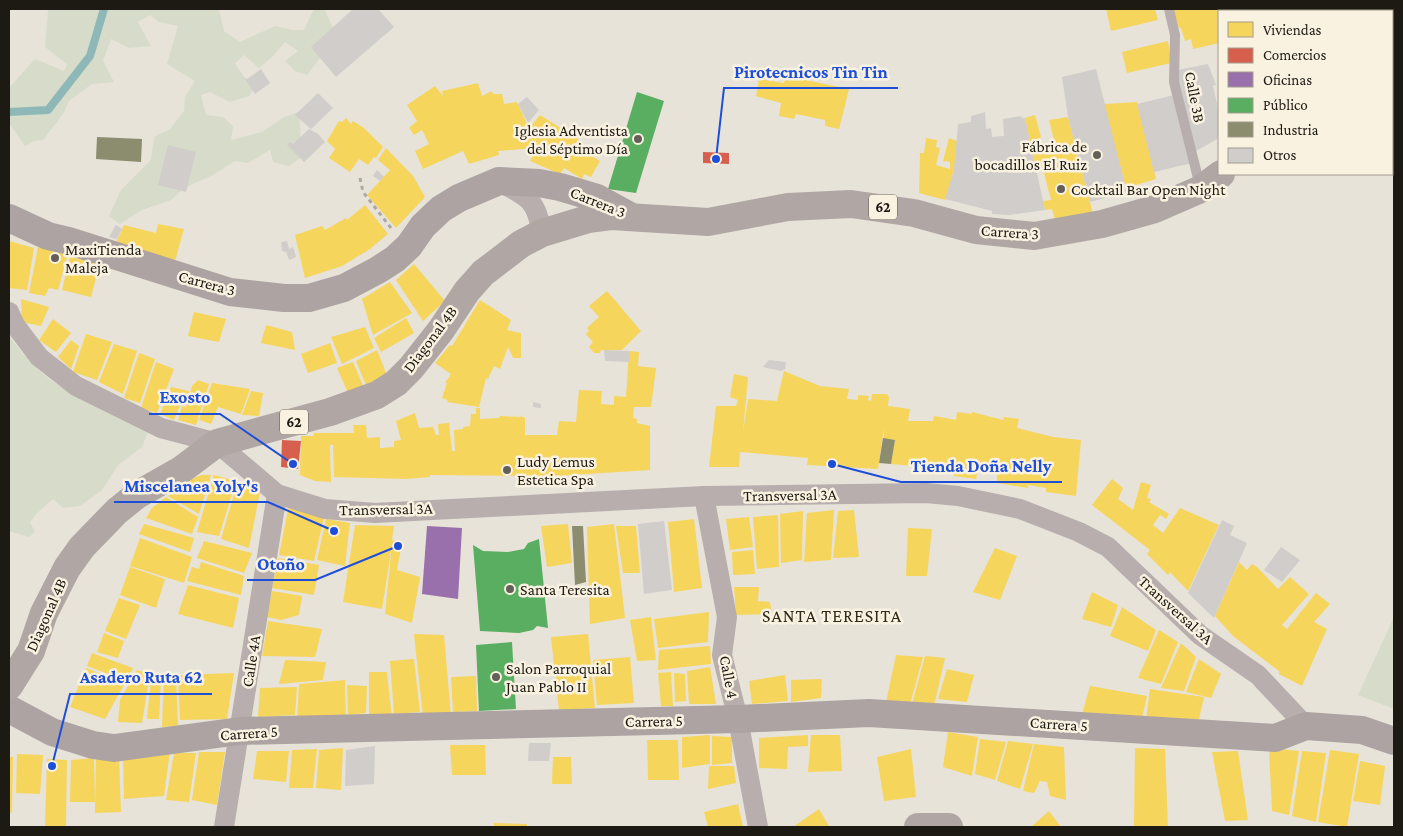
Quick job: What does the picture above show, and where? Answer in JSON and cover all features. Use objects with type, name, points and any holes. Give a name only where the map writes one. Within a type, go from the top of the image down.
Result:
[{"type":"main road","name":"Carrera 3","points":[[628,216],[684,222],[708,222],[788,207],[851,204],[914,213],[976,230],[1034,236],[1084,228],[1134,216],[1181,199],[1211,181]]},
{"type":"main road","name":"Diagonal 4B","points":[[9,686],[31,651],[54,590],[82,547],[98,528],[137,495],[181,470],[217,443],[330,412],[377,395],[396,382],[411,368],[467,291],[483,273],[514,249],[542,234],[588,219],[628,216]]},
{"type":"main road","points":[[918,827],[949,827]]},
{"type":"street","name":"Carrera 3","points":[[9,218],[48,236],[70,240],[230,292],[284,298],[309,298],[344,288],[394,259],[409,246],[423,226],[441,208],[459,198],[500,181],[539,183],[597,198],[628,216]]},
{"type":"street","points":[[500,181],[525,195],[538,211],[542,234]]},
{"type":"street","points":[[9,312],[15,325],[39,357],[76,386],[161,428],[217,443]]},
{"type":"street","name":"Transversal 3A","points":[[217,443],[277,494],[325,509],[375,513],[704,496],[926,492],[989,501],[1050,520],[1108,548],[1200,634],[1258,675],[1306,726]]},
{"type":"street","name":"Calle 4A","points":[[224,827],[277,494]]},
{"type":"street","name":"Calle 4","points":[[704,496],[727,617],[722,655],[738,719],[758,827]]},
{"type":"street","name":"Carrera 5","points":[[9,709],[52,732],[93,745],[114,748],[240,732],[738,719],[869,712],[1274,738],[1306,726]]},
{"type":"street","points":[[1306,726],[1362,730],[1394,741]]},
{"type":"lane","name":"Calle 3B","points":[[1169,9],[1175,35],[1174,82],[1211,181]]},
{"type":"path","points":[[360,178],[363,192],[394,231],[409,246]]},
{"type":"green space","points":[[41,9],[219,9],[224,31],[240,42],[275,26],[292,30],[304,30],[314,9],[325,10],[332,26],[333,41],[307,75],[295,71],[285,61],[298,51],[285,42],[259,68],[244,55],[235,63],[244,77],[257,84],[249,96],[230,102],[210,92],[201,95],[206,115],[223,117],[233,126],[231,140],[262,132],[284,117],[299,112],[302,157],[289,166],[273,162],[270,150],[248,163],[235,161],[211,176],[184,188],[171,200],[142,210],[120,224],[109,216],[121,190],[151,160],[154,137],[170,129],[184,111],[185,97],[195,81],[167,64],[178,26],[159,22],[150,15],[138,22],[151,46],[129,48],[111,39],[103,61],[114,82],[92,84],[69,101],[63,114],[43,140],[34,141],[25,146],[9,123],[9,88],[35,59],[64,71],[67,64],[45,47],[48,10]]},
{"type":"green space","points":[[9,335],[22,353],[53,382],[89,403],[149,429],[142,447],[118,465],[102,490],[80,506],[63,508],[53,499],[30,522],[35,532],[29,537],[9,531]]},
{"type":"green space","points":[[1394,617],[1394,709],[1358,695]]},
{"type":"building: Viviendas","points":[[1106,9],[1155,9],[1158,20],[1111,31]]},
{"type":"building: Viviendas","points":[[1173,9],[1239,9],[1218,10],[1218,43],[1193,49],[1191,39],[1185,41],[1181,28],[1179,28]]},
{"type":"building: Viviendas","points":[[1168,41],[1171,63],[1127,73],[1122,52]]},
{"type":"building: Viviendas","points":[[786,76],[849,89],[839,129],[825,126],[825,120],[796,114],[794,119],[779,116],[781,103],[756,96],[759,79],[784,83]]},
{"type":"building: Viviendas","points":[[478,83],[482,96],[492,91],[493,94],[502,94],[504,104],[517,102],[529,128],[540,115],[578,139],[571,154],[577,147],[600,161],[591,177],[584,174],[582,179],[564,168],[560,174],[530,161],[536,147],[533,146],[534,148],[498,151],[499,155],[469,164],[463,151],[423,169],[415,151],[429,144],[422,130],[414,135],[409,128],[417,121],[407,105],[435,86],[443,96],[442,91]]},
{"type":"building: Viviendas","points":[[1137,102],[1156,179],[1126,188],[1104,104]]},
{"type":"building: Viviendas","points":[[1035,115],[1041,137],[1038,139],[1039,147],[1055,144],[1049,120],[1068,117],[1093,214],[1055,220],[1052,209],[1045,210],[1043,201],[1051,200],[1043,169],[1036,169],[1025,118]]},
{"type":"building: Viviendas","points":[[346,118],[351,124],[353,121],[364,128],[383,147],[376,158],[374,157],[368,165],[359,159],[350,172],[329,158],[335,149],[327,141],[339,121],[342,122]]},
{"type":"building: Viviendas","points":[[926,138],[937,140],[936,147],[940,148],[936,165],[950,169],[950,162],[943,161],[949,138],[957,141],[954,170],[945,200],[919,193],[920,153],[924,153]]},
{"type":"building: Viviendas","points":[[386,148],[413,176],[425,197],[396,228],[367,195],[390,170],[378,160]]},
{"type":"building: Viviendas","points":[[365,205],[388,234],[370,249],[342,266],[305,278],[295,235],[322,226],[325,230],[346,218],[347,220]]},
{"type":"building: Viviendas","points":[[158,224],[184,229],[175,261],[116,243],[124,225],[156,233]]},
{"type":"building: Viviendas","points":[[9,241],[34,248],[27,290],[9,288]]},
{"type":"building: Viviendas","points":[[38,247],[68,254],[58,290],[49,288],[45,296],[29,293]]},
{"type":"building: Viviendas","points":[[70,257],[100,263],[91,297],[62,290]]},
{"type":"building: Viviendas","points":[[414,264],[445,301],[423,321],[396,280]]},
{"type":"building: Viviendas","points":[[390,282],[412,313],[373,335],[362,299]]},
{"type":"building: Viviendas","points":[[607,291],[641,331],[622,350],[601,350],[600,353],[594,353],[589,347],[593,342],[586,334],[589,331],[587,328],[599,317],[589,306]]},
{"type":"building: Viviendas","points":[[21,299],[49,307],[41,326],[22,322]]},
{"type":"building: Viviendas","points":[[480,300],[511,320],[507,330],[521,333],[521,358],[513,358],[508,347],[500,369],[494,366],[488,379],[486,378],[479,407],[447,402],[448,400],[442,398],[447,383],[445,383],[451,374],[435,363],[450,345],[452,346]]},
{"type":"building: Viviendas","points":[[194,312],[226,319],[219,342],[188,336]]},
{"type":"building: Viviendas","points":[[406,318],[414,333],[381,352],[374,338]]},
{"type":"building: Viviendas","points":[[53,319],[71,333],[56,352],[39,340]]},
{"type":"building: Viviendas","points":[[266,325],[292,332],[295,350],[261,343]]},
{"type":"building: Viviendas","points":[[365,327],[374,348],[342,364],[331,337]]},
{"type":"building: Viviendas","points":[[86,334],[112,342],[97,380],[73,372]]},
{"type":"building: Viviendas","points":[[71,340],[79,346],[71,369],[58,357]]},
{"type":"building: Viviendas","points":[[330,343],[337,363],[308,373],[301,354]]},
{"type":"building: Viviendas","points":[[114,344],[137,351],[123,394],[99,382]]},
{"type":"building: Viviendas","points":[[377,350],[388,378],[366,385],[356,361]]},
{"type":"building: Viviendas","points":[[629,351],[639,352],[638,366],[656,368],[651,407],[634,407],[633,418],[637,419],[637,423],[650,426],[650,470],[555,476],[430,475],[430,477],[405,479],[334,477],[333,445],[330,445],[331,482],[315,481],[300,475],[301,436],[314,436],[314,433],[354,433],[353,425],[366,425],[367,438],[380,437],[380,448],[394,447],[394,441],[401,440],[396,421],[415,413],[419,428],[433,427],[436,435],[439,435],[438,424],[449,423],[452,451],[455,451],[454,430],[470,426],[471,414],[476,414],[476,408],[480,408],[480,419],[499,418],[500,416],[520,417],[523,415],[522,417],[525,418],[525,435],[557,435],[559,421],[576,422],[579,390],[602,391],[601,404],[614,405],[614,396],[626,397]]},
{"type":"building: Viviendas","points":[[139,353],[155,359],[140,403],[124,398]]},
{"type":"building: Viviendas","points":[[156,362],[174,369],[157,413],[141,408]]},
{"type":"building: Viviendas","points":[[353,362],[364,388],[348,393],[337,368]]},
{"type":"building: Viviendas","points":[[784,371],[820,386],[849,389],[847,399],[858,400],[858,395],[869,396],[868,400],[871,401],[872,394],[887,394],[889,397],[888,406],[910,409],[908,421],[933,421],[934,416],[956,420],[957,412],[972,414],[972,412],[1003,420],[1004,417],[1019,419],[1017,428],[1053,437],[1081,440],[1076,496],[1046,492],[1046,488],[1028,485],[1028,488],[997,483],[997,473],[978,469],[976,479],[954,476],[955,467],[926,462],[925,467],[891,464],[895,440],[884,439],[884,428],[878,469],[807,465],[808,458],[740,452],[739,467],[709,467],[716,406],[736,406],[738,400],[730,397],[734,374],[748,377],[743,432],[748,399],[777,401]]},
{"type":"building: Viviendas","points":[[198,380],[209,384],[196,425],[178,420],[182,406],[186,407],[192,386]]},
{"type":"building: Viviendas","points":[[212,383],[250,389],[241,414],[218,407],[211,424],[199,420]]},
{"type":"building: Viviendas","points":[[171,387],[189,391],[185,404],[181,403],[174,420],[160,414]]},
{"type":"building: Viviendas","points":[[251,391],[263,393],[259,416],[242,415]]},
{"type":"building: Viviendas","points":[[201,475],[211,475],[199,514],[168,496],[185,482]]},
{"type":"building: Viviendas","points":[[214,475],[236,481],[219,536],[197,532]]},
{"type":"building: Viviendas","points":[[1112,479],[1123,488],[1118,499],[1133,510],[1141,482],[1151,485],[1147,498],[1151,499],[1149,502],[1169,514],[1166,519],[1160,515],[1153,525],[1163,533],[1180,508],[1219,525],[1188,591],[1170,572],[1168,575],[1147,554],[1150,550],[1092,505]]},
{"type":"building: Viviendas","points":[[237,484],[260,492],[249,548],[221,539]]},
{"type":"building: Viviendas","points":[[166,497],[198,517],[192,534],[146,518],[152,508]]},
{"type":"building: Viviendas","points":[[289,505],[324,517],[314,561],[279,555]]},
{"type":"building: Viviendas","points":[[834,510],[831,560],[804,562],[807,513]]},
{"type":"building: Viviendas","points":[[854,510],[859,557],[833,558],[838,511]]},
{"type":"building: Viviendas","points":[[803,511],[802,560],[781,563],[780,514]]},
{"type":"building: Viviendas","points":[[778,515],[779,567],[757,569],[753,517]]},
{"type":"building: Viviendas","points":[[749,517],[753,547],[730,550],[726,519]]},
{"type":"building: Viviendas","points":[[326,519],[350,523],[345,566],[317,560]]},
{"type":"building: Viviendas","points":[[694,519],[702,588],[674,592],[668,522]]},
{"type":"building: Viviendas","points":[[144,524],[194,538],[190,552],[139,534]]},
{"type":"building: Viviendas","points":[[568,524],[572,563],[547,567],[541,526]]},
{"type":"building: Viviendas","points":[[614,524],[625,618],[590,624],[587,527]]},
{"type":"building: Viviendas","points":[[355,525],[394,526],[392,540],[402,542],[397,570],[420,577],[412,623],[385,614],[392,545],[382,609],[343,602]]},
{"type":"building: Viviendas","points":[[616,526],[636,526],[640,573],[623,573]]},
{"type":"building: Viviendas","points":[[908,528],[932,529],[927,576],[906,576]]},
{"type":"building: Viviendas","points":[[140,538],[192,557],[184,583],[130,566]]},
{"type":"building: Viviendas","points":[[204,541],[252,553],[244,573],[197,558]]},
{"type":"building: Viviendas","points":[[995,548],[1017,556],[1000,600],[973,592]]},
{"type":"building: Viviendas","points":[[753,550],[755,574],[733,575],[732,552]]},
{"type":"building: Viviendas","points":[[278,558],[319,565],[314,595],[272,588]]},
{"type":"building: Viviendas","points":[[201,562],[244,576],[241,595],[187,581],[192,567],[199,569]]},
{"type":"building: Viviendas","points":[[1239,562],[1247,570],[1252,564],[1257,567],[1278,589],[1290,577],[1309,594],[1282,625],[1287,629],[1316,593],[1330,604],[1314,622],[1327,629],[1302,686],[1279,674],[1279,671],[1233,636],[1215,616]]},
{"type":"building: Viviendas","points":[[130,567],[165,579],[156,608],[120,595]]},
{"type":"building: Viviendas","points":[[188,585],[239,598],[233,628],[178,614]]},
{"type":"building: Viviendas","points":[[734,587],[759,587],[758,601],[770,602],[772,614],[736,615]]},
{"type":"building: Viviendas","points":[[272,591],[302,596],[299,615],[281,620],[267,617]]},
{"type":"building: Viviendas","points":[[1092,592],[1118,605],[1111,627],[1082,619]]},
{"type":"building: Viviendas","points":[[119,598],[140,605],[126,639],[105,631]]},
{"type":"building: Viviendas","points":[[1122,607],[1156,630],[1148,651],[1110,636]]},
{"type":"building: Viviendas","points":[[709,612],[708,642],[658,648],[654,619]]},
{"type":"building: Viviendas","points":[[651,617],[656,660],[637,661],[630,620]]},
{"type":"building: Viviendas","points":[[268,621],[322,629],[315,657],[262,656]]},
{"type":"building: Viviendas","points":[[1159,630],[1178,642],[1161,684],[1138,678]]},
{"type":"building: Viviendas","points":[[104,633],[124,641],[118,658],[97,652]]},
{"type":"building: Viviendas","points":[[414,634],[444,635],[451,716],[423,716]]},
{"type":"building: Viviendas","points":[[588,634],[595,708],[559,710],[551,637]]},
{"type":"building: Viviendas","points":[[1181,643],[1196,657],[1184,691],[1161,688]]},
{"type":"building: Viviendas","points":[[710,646],[711,664],[658,670],[659,650]]},
{"type":"building: Viviendas","points":[[92,653],[133,668],[127,681],[87,666]]},
{"type":"building: Viviendas","points":[[896,655],[923,657],[909,708],[885,707]]},
{"type":"building: Viviendas","points":[[925,656],[945,658],[934,706],[912,704]]},
{"type":"building: Viviendas","points":[[630,657],[634,703],[597,705],[593,660]]},
{"type":"building: Viviendas","points":[[414,659],[420,712],[394,714],[390,661]]},
{"type":"building: Viviendas","points":[[1199,659],[1221,674],[1211,698],[1186,692]]},
{"type":"building: Viviendas","points":[[285,660],[326,662],[323,680],[279,684]]},
{"type":"building: Viviendas","points":[[710,667],[716,704],[689,704],[687,671]]},
{"type":"building: Viviendas","points":[[86,668],[125,683],[105,719],[70,707]]},
{"type":"building: Viviendas","points":[[947,669],[974,675],[967,702],[938,699]]},
{"type":"building: Viviendas","points":[[137,670],[150,674],[142,723],[118,722],[120,700]]},
{"type":"building: Viviendas","points":[[369,672],[387,672],[392,718],[369,718]]},
{"type":"building: Viviendas","points":[[671,672],[673,706],[661,706],[658,673]]},
{"type":"building: Viviendas","points":[[234,673],[227,719],[180,720],[178,675]]},
{"type":"building: Viviendas","points":[[674,673],[685,674],[686,701],[675,702]]},
{"type":"building: Viviendas","points":[[785,675],[788,701],[752,704],[749,681]]},
{"type":"building: Viviendas","points":[[164,676],[176,676],[178,726],[162,727]]},
{"type":"building: Viviendas","points":[[476,676],[477,711],[453,712],[451,677]]},
{"type":"building: Viviendas","points":[[151,679],[161,680],[159,719],[147,719]]},
{"type":"building: Viviendas","points":[[822,679],[821,698],[791,702],[791,680]]},
{"type":"building: Viviendas","points":[[345,680],[346,720],[297,723],[299,684]]},
{"type":"building: Viviendas","points":[[347,685],[367,686],[366,713],[348,715]]},
{"type":"building: Viviendas","points":[[1090,686],[1147,696],[1141,723],[1081,718]]},
{"type":"building: Viviendas","points":[[297,687],[295,715],[258,717],[260,688]]},
{"type":"building: Viviendas","points":[[1150,689],[1204,697],[1199,719],[1146,719]]},
{"type":"building: Viviendas","points":[[948,732],[978,737],[972,776],[943,767]]},
{"type":"building: Viviendas","points":[[710,735],[710,764],[682,768],[682,737]]},
{"type":"building: Viviendas","points":[[808,735],[808,746],[788,747],[787,769],[759,768],[759,738]]},
{"type":"building: Viviendas","points":[[811,735],[840,735],[842,771],[808,772]]},
{"type":"building: Viviendas","points":[[712,736],[732,737],[732,763],[712,765]]},
{"type":"building: Viviendas","points":[[980,739],[1006,742],[995,780],[975,774]]},
{"type":"building: Viviendas","points":[[647,740],[678,740],[679,780],[648,780]]},
{"type":"building: Viviendas","points":[[1008,741],[1033,744],[1020,789],[997,781]]},
{"type":"building: Viviendas","points":[[1034,744],[1064,747],[1066,800],[1050,796],[1047,782],[1040,781],[1034,793],[1023,791]]},
{"type":"building: Viviendas","points":[[450,745],[485,745],[486,775],[452,775]]},
{"type":"building: Viviendas","points":[[343,748],[341,790],[316,788],[319,750]]},
{"type":"building: Viviendas","points":[[1135,748],[1165,749],[1168,827],[1134,827]]},
{"type":"building: Viviendas","points":[[1269,748],[1299,751],[1289,815],[1272,811]]},
{"type":"building: Viviendas","points":[[317,749],[313,788],[289,788],[292,750]]},
{"type":"building: Viviendas","points":[[911,749],[916,797],[884,801],[877,757]]},
{"type":"building: Viviendas","points":[[1330,750],[1359,754],[1347,827],[1318,822]]},
{"type":"building: Viviendas","points":[[170,751],[164,796],[124,799],[123,757]]},
{"type":"building: Viviendas","points":[[257,751],[289,751],[286,782],[253,779]]},
{"type":"building: Viviendas","points":[[1238,751],[1248,820],[1225,821],[1212,752]]},
{"type":"building: Viviendas","points":[[1302,751],[1326,753],[1316,822],[1292,816]]},
{"type":"building: Viviendas","points":[[199,752],[225,752],[217,805],[192,800]]},
{"type":"building: Viviendas","points":[[174,753],[196,753],[189,802],[166,800]]},
{"type":"building: Viviendas","points":[[17,754],[43,755],[40,794],[16,793]]},
{"type":"building: Viviendas","points":[[9,757],[13,757],[12,813],[9,812]]},
{"type":"building: Viviendas","points":[[119,757],[121,812],[95,813],[96,759]]},
{"type":"building: Viviendas","points":[[553,757],[571,757],[572,784],[552,784]]},
{"type":"building: Viviendas","points":[[94,758],[95,802],[70,802],[71,760]]},
{"type":"building: Viviendas","points":[[47,759],[67,760],[66,826],[45,826]]},
{"type":"building: Viviendas","points":[[1360,761],[1385,766],[1380,805],[1353,801]]},
{"type":"building: Viviendas","points":[[709,766],[734,766],[736,783],[708,789]]},
{"type":"building: Viviendas","points":[[738,804],[743,827],[708,827],[704,812]]},
{"type":"building: Viviendas","points":[[819,809],[829,826],[793,827]]},
{"type":"building: Viviendas","points":[[1049,811],[1061,827],[1031,827]]},
{"type":"building: Viviendas","points":[[494,823],[527,824],[527,827],[494,827]]},
{"type":"building: Comercios","points":[[1394,9],[1394,30],[1393,10],[1342,10]]},
{"type":"building: Comercios","points":[[703,152],[729,153],[729,164],[703,163]]},
{"type":"building: Comercios","points":[[282,440],[301,441],[298,469],[281,467]]},
{"type":"building: Oficinas","points":[[427,526],[462,528],[458,599],[422,594]]},
{"type":"building: Público","name":"Iglesia Adventista del Séptimo Día","points":[[637,92],[664,101],[636,193],[608,189]]},
{"type":"building: Público","name":"Santa Teresita","points":[[539,539],[548,628],[537,626],[533,630],[519,633],[480,631],[473,545],[483,551],[508,552],[524,549],[528,543]]},
{"type":"building: Público","name":"Salon Parroquial Juan Pablo II","points":[[512,642],[516,709],[479,711],[476,645]]},
{"type":"building: Industria","points":[[97,137],[142,139],[141,162],[96,159]]},
{"type":"building: Industria","points":[[883,438],[895,440],[891,464],[879,463]]},
{"type":"building: Industria","points":[[572,526],[583,526],[586,582],[575,585]]},
{"type":"building: Otros","points":[[353,9],[378,9],[394,27],[336,77],[311,47]]},
{"type":"building: Otros","points":[[1208,64],[1216,85],[1213,86],[1218,108],[1218,139],[1196,151],[1178,78],[1178,70]]},
{"type":"building: Otros","points":[[261,69],[270,83],[255,94],[246,80]]},
{"type":"building: Otros","name":"Fábrica de bocadillos El Ruiz","points":[[1096,69],[1127,192],[1090,202],[1068,117],[1062,77]]},
{"type":"building: Otros","points":[[318,93],[333,108],[311,129],[295,115]]},
{"type":"building: Otros","points":[[1174,95],[1192,163],[1154,172],[1137,104]]},
{"type":"building: Otros","points":[[527,97],[539,110],[528,123],[518,104]]},
{"type":"building: Otros","points":[[985,112],[986,129],[991,128],[992,137],[1004,136],[1003,119],[1021,116],[1025,118],[1045,210],[1009,215],[992,214],[992,211],[945,199],[954,170],[958,124],[971,122],[971,116]]},
{"type":"building: Otros","points":[[309,129],[318,134],[325,142],[304,162],[287,145],[290,142],[293,144]]},
{"type":"building: Otros","points":[[168,145],[196,152],[186,192],[158,185]]},
{"type":"building: Otros","points":[[377,170],[384,177],[380,181],[373,176]]},
{"type":"building: Otros","points":[[116,225],[122,229],[117,239],[109,237]]},
{"type":"building: Otros","points":[[287,241],[289,249],[293,247],[296,257],[289,260],[286,252],[282,251],[281,242]]},
{"type":"building: Otros","points":[[604,350],[629,351],[629,362],[605,361]]},
{"type":"building: Otros","points":[[769,360],[786,362],[785,369],[781,371],[763,367]]},
{"type":"building: Otros","points":[[533,402],[541,404],[541,408],[533,407]]},
{"type":"building: Otros","points":[[1222,520],[1234,526],[1230,535],[1247,543],[1214,618],[1188,593]]},
{"type":"building: Otros","points":[[664,521],[672,590],[644,594],[638,524]]},
{"type":"building: Otros","points":[[1281,547],[1300,560],[1282,582],[1264,570]]},
{"type":"building: Otros","points":[[529,743],[551,743],[549,761],[528,761]]},
{"type":"building: Otros","points":[[375,746],[374,784],[345,786],[346,750]]},
{"type":"waterway","points":[[9,112],[48,110],[90,56],[104,9]]},
{"type":"place","name":"Iglesia Adventista del Séptimo Día","points":[[638,139]]},
{"type":"place","name":"Fábrica de bocadillos El Ruiz","points":[[1097,155]]},
{"type":"place","name":"Pirotecnicos Tin Tin","points":[[716,159]]},
{"type":"place","name":"Cocktail Bar Open Night","points":[[1061,189]]},
{"type":"place","name":"MaxiTienda Maleja","points":[[55,258]]},
{"type":"place","name":"Exosto","points":[[293,464]]},
{"type":"place","name":"Tienda Doña Nelly","points":[[832,464]]},
{"type":"place","name":"Ludy Lemus Estetica Spa","points":[[507,470]]},
{"type":"place","name":"Miscelanea Yoly's","points":[[334,531]]},
{"type":"place","name":"Otoño","points":[[398,546]]},
{"type":"place","name":"Santa Teresita","points":[[510,589]]},
{"type":"place","name":"Salon Parroquial Juan Pablo II","points":[[496,677]]},
{"type":"place","name":"Asadero Ruta 62","points":[[52,766]]},
{"type":"district","name":"SANTA TERESITA","points":[[832,616]]}]
